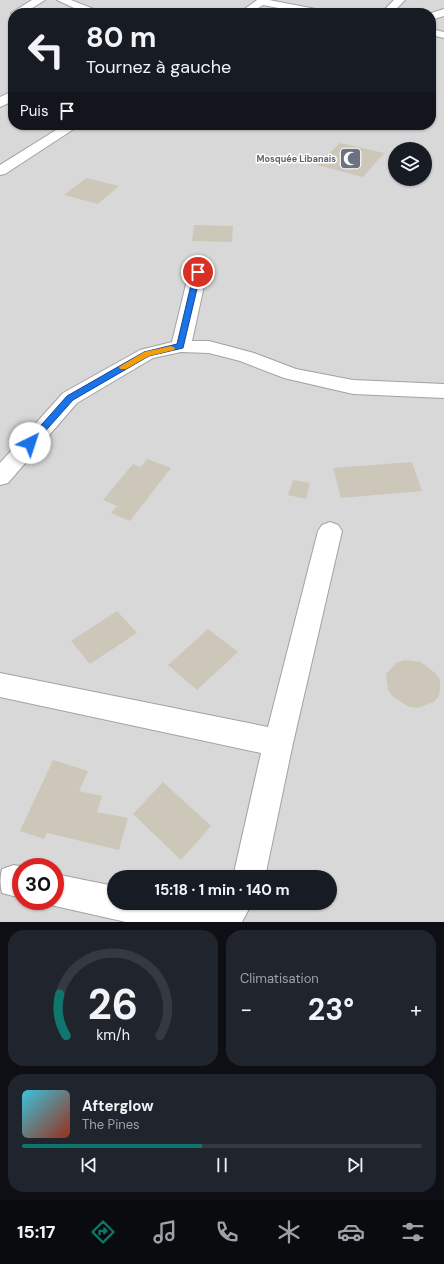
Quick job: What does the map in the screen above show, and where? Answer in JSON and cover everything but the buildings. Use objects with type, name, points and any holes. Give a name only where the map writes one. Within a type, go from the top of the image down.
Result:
[{"type":"street","points":[[25,8],[40,0]]},
{"type":"street","points":[[62,0],[83,8]]},
{"type":"street","points":[[73,4],[90,0]]},
{"type":"street","points":[[391,8],[400,0]]},
{"type":"street","points":[[252,8],[263,1],[297,8]]},
{"type":"street","points":[[0,172],[65,130]]},
{"type":"street","points":[[181,346],[198,272]]},
{"type":"street","points":[[0,477],[70,398],[147,354],[181,346],[209,347],[247,356],[290,374],[353,387],[444,391]]},
{"type":"street","points":[[251,870],[278,743],[330,531]]},
{"type":"street","points":[[0,685],[278,743]]},
{"type":"street","points":[[64,892],[107,901]]},
{"type":"street","points":[[147,910],[197,921],[228,913],[230,910]]},
{"type":"shaded area","points":[[0,0],[444,0],[444,922],[0,922]]},
{"type":"slow traffic","points":[[123,367],[147,354],[171,348]]},
{"type":"place","name":"Mosquée Libanais","points":[[351,159]]},
{"type":"route","points":[[30,443],[70,398],[147,354],[181,346],[198,272]]}]
